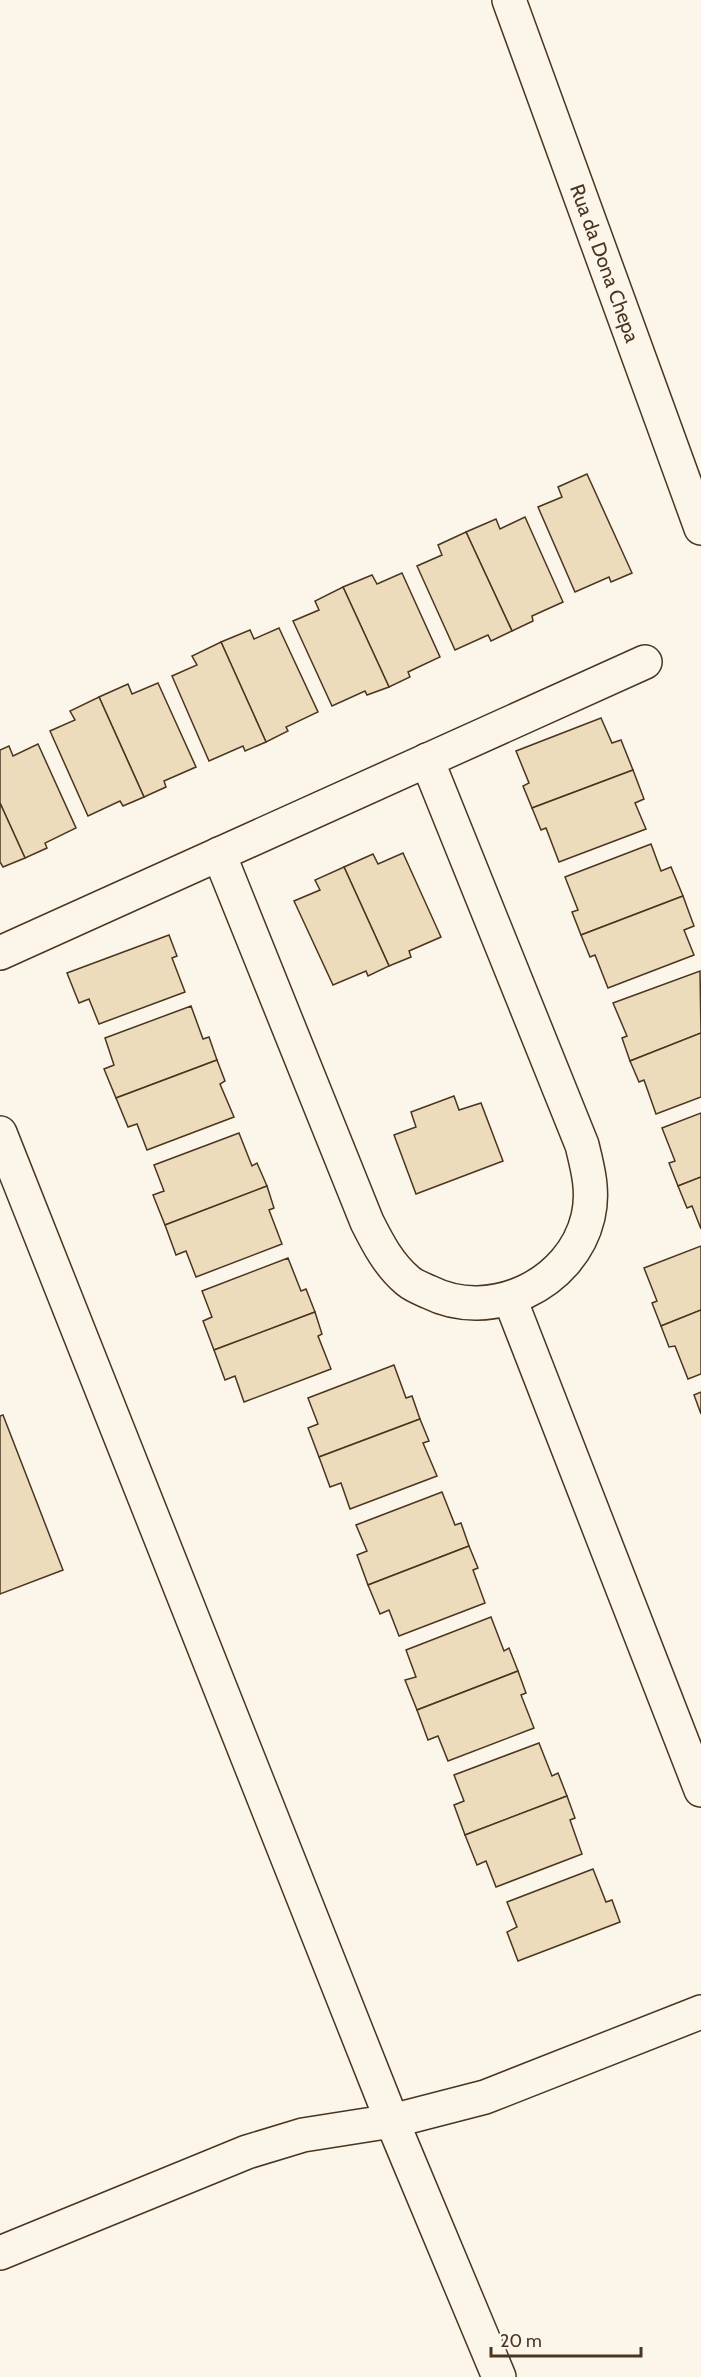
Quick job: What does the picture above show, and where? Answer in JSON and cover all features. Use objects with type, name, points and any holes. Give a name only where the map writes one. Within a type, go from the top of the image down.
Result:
[{"type":"street","name":"Rua da Dona Chepa","points":[[509,0],[701,528]]},
{"type":"street","points":[[0,953],[645,662]]},
{"type":"street","points":[[219,854],[367,1222],[384,1255],[409,1282],[442,1299],[479,1304],[510,1299],[548,1279],[573,1252],[588,1218],[591,1181],[582,1145],[427,760]]},
{"type":"street","points":[[0,1133],[392,2121],[499,2377]]},
{"type":"street","points":[[510,1299],[701,1790]]},
{"type":"street","points":[[0,2253],[247,2152],[303,2135],[392,2121],[485,2097],[701,2012]]},
{"type":"building","points":[[587,474],[632,573],[611,582],[609,577],[575,592],[538,507],[562,497],[558,487]]},
{"type":"building","points":[[525,517],[563,602],[532,616],[533,621],[512,631],[466,532],[496,519],[500,529]]},
{"type":"building","points":[[466,532],[512,631],[491,641],[488,635],[455,650],[417,566],[442,555],[438,545]]},
{"type":"building","points":[[402,573],[440,657],[408,672],[410,677],[389,687],[343,587],[372,575],[377,584]]},
{"type":"building","points":[[343,587],[389,687],[367,695],[365,691],[332,706],[293,621],[319,610],[315,601]]},
{"type":"building","points":[[279,628],[318,712],[286,727],[288,731],[266,742],[221,642],[250,630],[254,639]]},
{"type":"building","points":[[221,642],[266,742],[245,751],[243,746],[209,761],[172,676],[197,665],[192,656]]},
{"type":"building","points":[[158,683],[196,767],[164,781],[166,787],[144,797],[99,697],[128,684],[132,694]]},
{"type":"building","points":[[99,697],[144,797],[123,806],[120,801],[88,816],[50,731],[75,720],[70,711]]},
{"type":"building","points":[[601,718],[612,743],[621,740],[633,770],[532,808],[523,786],[529,783],[516,751]]},
{"type":"building","points":[[38,744],[76,828],[45,843],[47,848],[25,858],[0,803],[0,750],[9,746],[13,756]]},
{"type":"building","points":[[633,770],[644,799],[635,803],[646,829],[559,862],[546,828],[541,830],[532,808]]},
{"type":"building","points":[[0,803],[25,858],[3,867],[0,862]]},
{"type":"building","points":[[651,844],[661,871],[671,867],[683,896],[581,935],[572,912],[578,910],[565,877]]},
{"type":"building","points":[[403,853],[441,937],[409,951],[411,957],[389,966],[344,867],[373,854],[378,864]]},
{"type":"building","points":[[344,867],[389,966],[368,976],[366,971],[333,985],[294,901],[320,890],[315,880]]},
{"type":"building","points":[[683,896],[694,926],[684,930],[694,955],[608,988],[595,955],[590,957],[581,935]]},
{"type":"building","points":[[169,935],[177,956],[172,958],[185,992],[99,1024],[89,999],[79,1003],[67,973]]},
{"type":"building","points":[[700,971],[701,1033],[630,1061],[622,1038],[627,1036],[613,1003]]},
{"type":"building","points":[[191,1006],[203,1039],[209,1037],[217,1060],[116,1098],[104,1069],[114,1065],[105,1038]]},
{"type":"building","points":[[701,1033],[701,1097],[656,1114],[644,1080],[639,1082],[630,1061]]},
{"type":"building","points":[[217,1060],[225,1081],[220,1084],[234,1117],[147,1150],[137,1124],[128,1127],[116,1098]]},
{"type":"building","points":[[454,1096],[459,1110],[481,1103],[503,1161],[416,1194],[394,1135],[416,1127],[411,1112]]},
{"type":"building","points":[[701,1113],[701,1177],[678,1186],[669,1163],[675,1161],[662,1128]]},
{"type":"building","points":[[239,1133],[252,1166],[257,1163],[267,1186],[165,1225],[153,1195],[164,1191],[154,1165]]},
{"type":"building","points":[[701,1177],[701,1229],[692,1206],[687,1208],[678,1186]]},
{"type":"building","points":[[267,1186],[274,1208],[269,1210],[282,1244],[196,1277],[186,1251],[176,1255],[165,1225]]},
{"type":"building","points":[[701,1246],[701,1310],[661,1326],[652,1303],[657,1301],[644,1268]]},
{"type":"building","points":[[288,1258],[301,1291],[306,1289],[315,1312],[214,1350],[203,1321],[212,1317],[202,1291]]},
{"type":"building","points":[[701,1310],[701,1374],[688,1379],[675,1346],[669,1347],[661,1326]]},
{"type":"building","points":[[315,1312],[322,1334],[318,1336],[331,1369],[244,1402],[235,1376],[225,1380],[214,1350]]},
{"type":"building","points":[[394,1365],[406,1398],[412,1396],[420,1419],[319,1457],[308,1428],[318,1424],[308,1398]]},
{"type":"building","points":[[701,1392],[701,1414],[694,1395]]},
{"type":"building","points":[[3,1415],[63,1570],[0,1594],[0,1416]]},
{"type":"building","points":[[420,1419],[429,1441],[423,1443],[437,1476],[350,1509],[341,1483],[330,1487],[319,1457]]},
{"type":"building","points":[[442,1492],[455,1525],[461,1523],[469,1546],[368,1585],[357,1555],[367,1551],[356,1525]]},
{"type":"building","points":[[469,1546],[478,1568],[473,1570],[485,1603],[399,1636],[389,1610],[380,1614],[368,1585]]},
{"type":"building","points":[[491,1617],[504,1651],[509,1648],[518,1671],[417,1710],[405,1680],[416,1677],[406,1650]]},
{"type":"building","points":[[518,1671],[526,1693],[521,1695],[534,1728],[448,1761],[438,1736],[428,1740],[417,1710]]},
{"type":"building","points":[[539,1743],[552,1776],[558,1773],[567,1796],[465,1835],[454,1805],[464,1801],[454,1775]]},
{"type":"building","points":[[567,1796],[575,1818],[570,1820],[582,1854],[496,1887],[486,1861],[477,1865],[465,1835]]},
{"type":"building","points":[[593,1869],[606,1902],[612,1900],[620,1922],[518,1961],[507,1932],[517,1927],[507,1902]]}]
